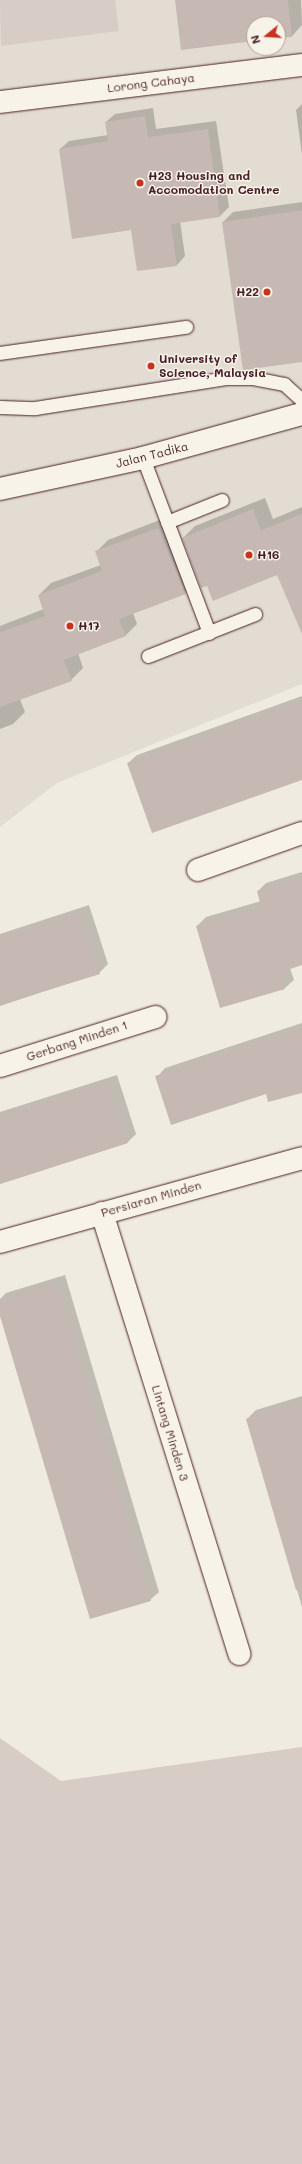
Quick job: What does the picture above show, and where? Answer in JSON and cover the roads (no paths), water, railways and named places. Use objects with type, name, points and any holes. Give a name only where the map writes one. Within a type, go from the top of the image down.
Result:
[{"type":"street","name":"Lorong Cahaya","points":[[0,102],[302,65]]},
{"type":"street","name":"Jalan Tadika","points":[[0,489],[143,458],[302,414]]},
{"type":"street","points":[[198,870],[302,833]]},
{"type":"street","name":"Gerbang Minden 1","points":[[0,1066],[155,1017]]},
{"type":"street","name":"Persiaran Minden","points":[[0,1242],[302,1158]]},
{"type":"street","name":"Lintang Minden 3","points":[[102,1213],[239,1654]]},
{"type":"lane","points":[[0,353],[186,327]]},
{"type":"lane","points":[[0,407],[35,408],[226,378],[253,378],[284,384],[302,400]]},
{"type":"lane","points":[[143,458],[209,633]]},
{"type":"lane","points":[[167,522],[222,500]]},
{"type":"lane","points":[[148,656],[255,614]]},
{"type":"place","name":"H23 Housing and Accomodation Centre","points":[[140,183]]},
{"type":"place","name":"H22","points":[[267,292]]},
{"type":"place","name":"University of Science, Malaysia","points":[[151,366]]},
{"type":"place","name":"H16","points":[[249,555]]},
{"type":"place","name":"H17","points":[[70,626]]}]
